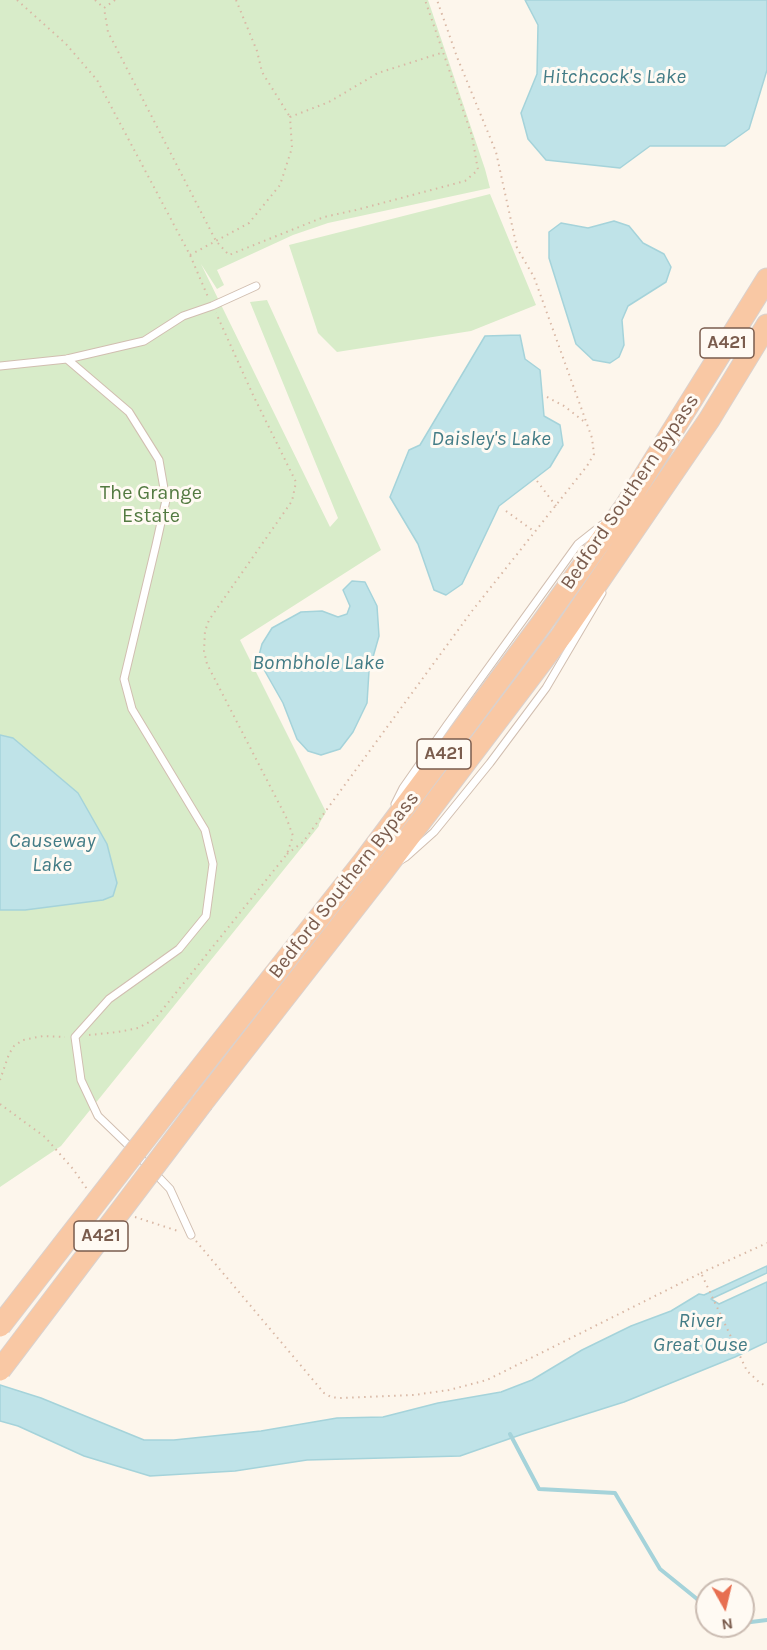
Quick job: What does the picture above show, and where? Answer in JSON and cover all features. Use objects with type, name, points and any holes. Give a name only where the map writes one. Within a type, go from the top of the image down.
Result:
[{"type":"highway","name":"Bedford Southern Bypass","points":[[0,1326],[367,857],[542,623],[625,507],[767,279]]},
{"type":"highway","name":"Bedford Southern Bypass","points":[[0,1370],[562,636],[709,420],[767,325]]},
{"type":"lane","points":[[0,366],[67,359],[144,341],[183,316],[256,286]]},
{"type":"lane","points":[[67,359],[129,412],[159,460],[165,500],[124,679],[132,709],[205,830],[213,864],[206,916],[179,949],[110,999],[75,1037],[76,1048],[81,1080],[98,1116],[170,1189],[191,1236]]},
{"type":"path","points":[[17,0],[66,44],[97,80],[190,255],[253,395],[296,482],[292,501],[209,620],[204,639],[207,664],[286,817],[293,836],[287,854]]},
{"type":"path","points":[[95,0],[104,8],[108,32],[216,241],[229,255],[324,217],[465,181],[478,170],[472,136],[424,0]]},
{"type":"path","points":[[104,8],[115,0]]},
{"type":"path","points":[[190,255],[249,223],[280,185],[292,148],[290,117],[262,72],[236,0]]},
{"type":"path","points":[[155,1019],[287,854],[303,842],[472,611],[556,506],[594,454],[586,423],[534,277],[517,248],[496,152],[457,57],[437,0]]},
{"type":"path","points":[[290,117],[329,102],[378,73],[442,52]]},
{"type":"path","points":[[547,398],[564,406],[586,423]]},
{"type":"path","points":[[537,481],[556,506]]},
{"type":"path","points":[[506,511],[535,532]]},
{"type":"path","points":[[0,1104],[45,1137],[73,1169],[92,1198]]},
{"type":"path","points":[[130,1216],[191,1236],[324,1393],[339,1398],[414,1395],[449,1390],[487,1380],[767,1243]]},
{"type":"path","points":[[702,1273],[747,1371],[767,1387]]},
{"type":"green space","name":"The Grange Estate","points":[[0,0],[428,0],[490,188],[328,223],[293,235],[217,270],[224,285],[217,289],[201,264],[330,527],[338,518],[250,302],[267,300],[381,550],[240,640],[326,812],[319,826],[61,1146],[0,1187]]},
{"type":"green space","points":[[490,194],[536,305],[471,331],[337,352],[318,333],[289,245]]},
{"type":"water","name":"Hitchcock's Lake","points":[[525,0],[767,0],[767,70],[749,129],[725,146],[650,146],[620,168],[546,160],[528,139],[521,113],[537,74],[538,25]]},
{"type":"water","points":[[614,221],[629,226],[643,243],[664,254],[671,267],[666,282],[628,306],[622,320],[624,345],[619,357],[610,363],[593,360],[576,344],[549,258],[549,232],[561,223],[588,228]]},
{"type":"water","name":"Daisley's Lake","points":[[520,335],[525,359],[540,370],[544,416],[560,425],[563,445],[550,467],[499,506],[462,584],[446,595],[434,590],[418,544],[390,497],[409,450],[420,445],[485,336]]},
{"type":"water","name":"Bombhole Lake","points":[[352,581],[365,582],[377,606],[379,636],[369,671],[367,703],[353,732],[340,749],[321,755],[308,751],[297,739],[283,703],[258,659],[262,644],[272,628],[301,612],[322,611],[338,617],[347,614],[350,606],[343,590]]},
{"type":"water","name":"Causeway Lake","points":[[0,735],[13,738],[78,793],[107,844],[117,883],[113,896],[103,900],[25,910],[0,910]]},
{"type":"water","name":"River Great Ouse","points":[[767,1266],[767,1273],[711,1299],[719,1304],[767,1282],[767,1342],[624,1402],[460,1456],[307,1460],[235,1471],[150,1476],[84,1456],[18,1426],[0,1421],[0,1385],[41,1398],[144,1440],[174,1440],[261,1431],[337,1418],[383,1417],[438,1403],[501,1392],[532,1380],[582,1350],[631,1326],[671,1311],[699,1294],[704,1295]]},
{"type":"waterway","points":[[510,1434],[539,1489],[615,1493],[660,1569],[695,1597]]},
{"type":"waterway","points":[[755,1622],[767,1620]]}]
